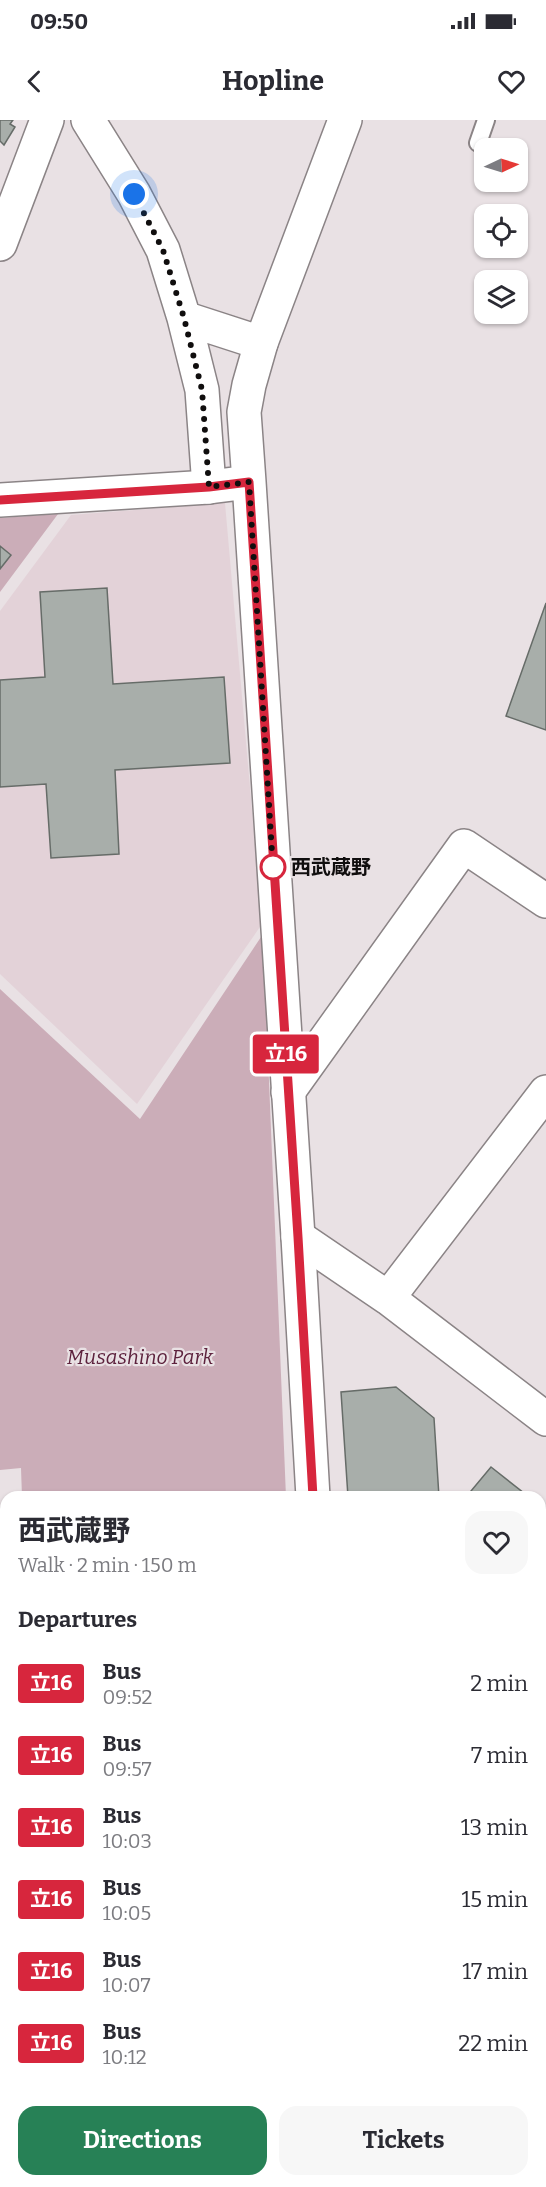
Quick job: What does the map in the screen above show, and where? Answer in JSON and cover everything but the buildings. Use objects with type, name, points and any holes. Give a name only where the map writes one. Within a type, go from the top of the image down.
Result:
[{"type":"street","points":[[0,244],[47,120]]},
{"type":"street","points":[[88,120],[134,194],[163,250],[184,318],[202,390],[209,487]]},
{"type":"street","points":[[313,1491],[244,412],[261,343],[345,120]]},
{"type":"street","points":[[184,318],[261,343]]},
{"type":"street","points":[[0,500],[209,487],[249,482]]},
{"type":"street","points":[[288,1092],[464,846],[546,901]]},
{"type":"street","points":[[388,1298],[546,1092]]},
{"type":"street","points":[[298,1237],[388,1298],[546,1419]]},
{"type":"lane","points":[[480,138],[486,120]]},
{"type":"shaded area","points":[[225,503],[262,924],[137,1104],[0,974],[0,611],[71,515]]},
{"type":"green space","points":[[58,514],[0,592],[0,518]]},
{"type":"green space","name":"Musashino Park","points":[[263,934],[286,1491],[22,1491],[21,1468],[0,1470],[0,989],[140,1119]]},
{"type":"bus line","name":"立16","points":[[0,500],[209,487],[249,482],[313,1491]]},
{"type":"place","name":"西武蔵野","points":[[273,867]]},
{"type":"route","points":[[134,194],[163,250],[184,318],[202,390],[209,487],[249,482],[273,869],[273,867]]}]
